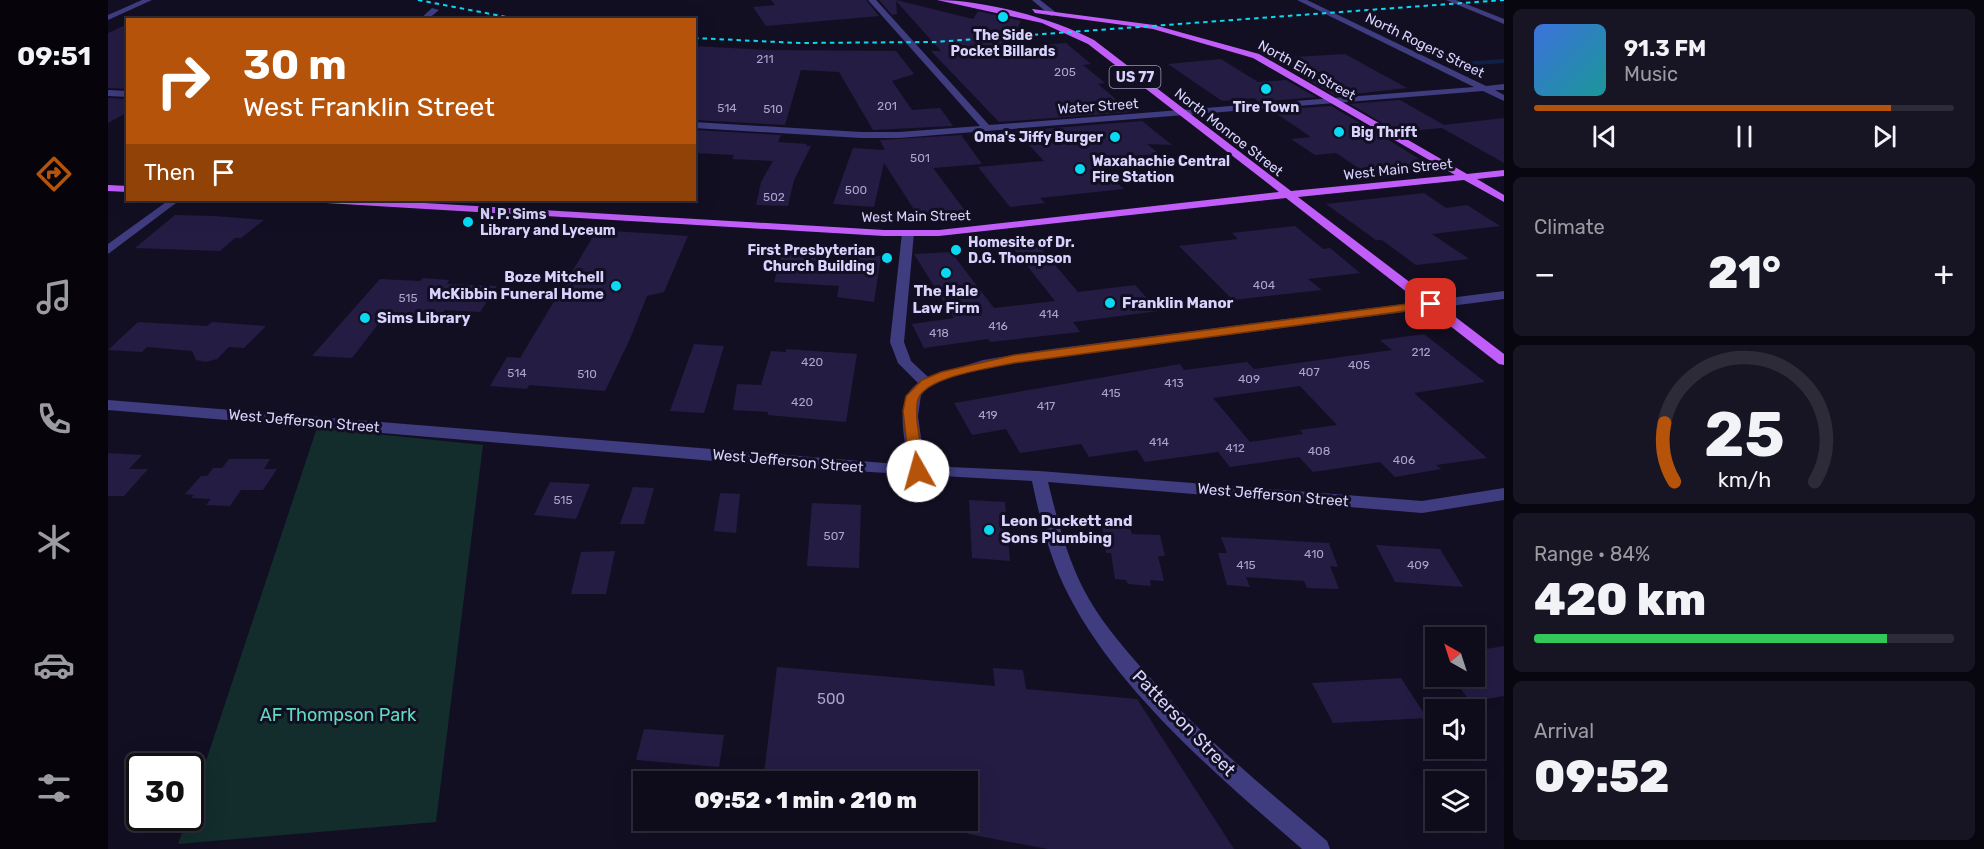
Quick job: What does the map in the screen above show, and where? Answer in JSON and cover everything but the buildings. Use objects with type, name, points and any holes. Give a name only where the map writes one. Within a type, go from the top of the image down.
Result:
[{"type":"main road","name":"North Elm Street","points":[[941,0],[1154,27],[1242,51],[1271,63],[1466,177]]},
{"type":"main road","name":"North Monroe Street","points":[[961,4],[1023,16],[1075,33],[1288,195]]},
{"type":"main road","name":"West Main Street","points":[[344,201],[908,233],[971,231],[1098,214],[1504,173]]},
{"type":"main road","name":"US 77","points":[[1466,177],[1504,199]]},
{"type":"main road","points":[[108,188],[126,189]]},
{"type":"main road","name":"US 77","points":[[1288,195],[1504,361]]},
{"type":"street","points":[[108,18],[148,0]]},
{"type":"street","points":[[872,0],[987,128]]},
{"type":"street","points":[[1036,0],[1054,14]]},
{"type":"street","name":"North Rogers Street","points":[[1301,0],[1504,99]]},
{"type":"street","points":[[1450,0],[1504,21]]},
{"type":"street","points":[[116,6],[132,6]]},
{"type":"street","points":[[425,18],[435,10]]},
{"type":"street","name":"Water Street","points":[[696,125],[861,135],[923,134],[1504,87]]},
{"type":"street","points":[[108,93],[126,94]]},
{"type":"street","points":[[108,250],[174,201]]},
{"type":"street","points":[[908,233],[897,342],[905,363],[926,383]]},
{"type":"street","points":[[918,471],[910,411],[913,396],[926,383],[969,368],[1014,359],[1504,295]]},
{"type":"street","name":"West Jefferson Street","points":[[108,405],[918,471],[1039,476],[1422,507],[1504,494]]},
{"type":"street","name":"Patterson Street","points":[[1039,476],[1049,521],[1073,585],[1099,631],[1150,694],[1228,771],[1319,849]]},
{"type":"green space","name":"AF Thompson Park","points":[[317,428],[483,445],[436,822],[178,844],[182,831],[204,831],[204,767]]},
{"type":"waterway","points":[[1462,64],[1504,61]]},
{"type":"railway","points":[[418,0],[512,18]]},
{"type":"railway","points":[[696,38],[799,43],[935,42],[1504,0]]},
{"type":"place","name":"The Side Pocket Billards","points":[[1003,17]]},
{"type":"place","name":"Tire Town","points":[[1266,89]]},
{"type":"place","name":"Big Thrift","points":[[1339,132]]},
{"type":"place","name":"Oma's Jiffy Burger","points":[[1115,137]]},
{"type":"place","name":"Waxahachie Central Fire Station","points":[[1080,169]]},
{"type":"place","name":"N. P. Sims Library and Lyceum","points":[[468,222]]},
{"type":"place","name":"Homesite of Dr. D.G. Thompson","points":[[956,250]]},
{"type":"place","name":"First Presbyterian Church Building","points":[[887,258]]},
{"type":"place","name":"The Hale Law Firm","points":[[946,273]]},
{"type":"place","name":"Boze Mitchell McKibbin Funeral Home","points":[[616,286]]},
{"type":"place","name":"Franklin Manor","points":[[1110,303]]},
{"type":"place","name":"Sims Library","points":[[365,318]]},
{"type":"place","name":"Leon Duckett and Sons Plumbing","points":[[989,530]]},
{"type":"route","points":[[918,471],[910,411],[913,396],[926,383],[946,375],[1014,359],[1431,304]]}]
